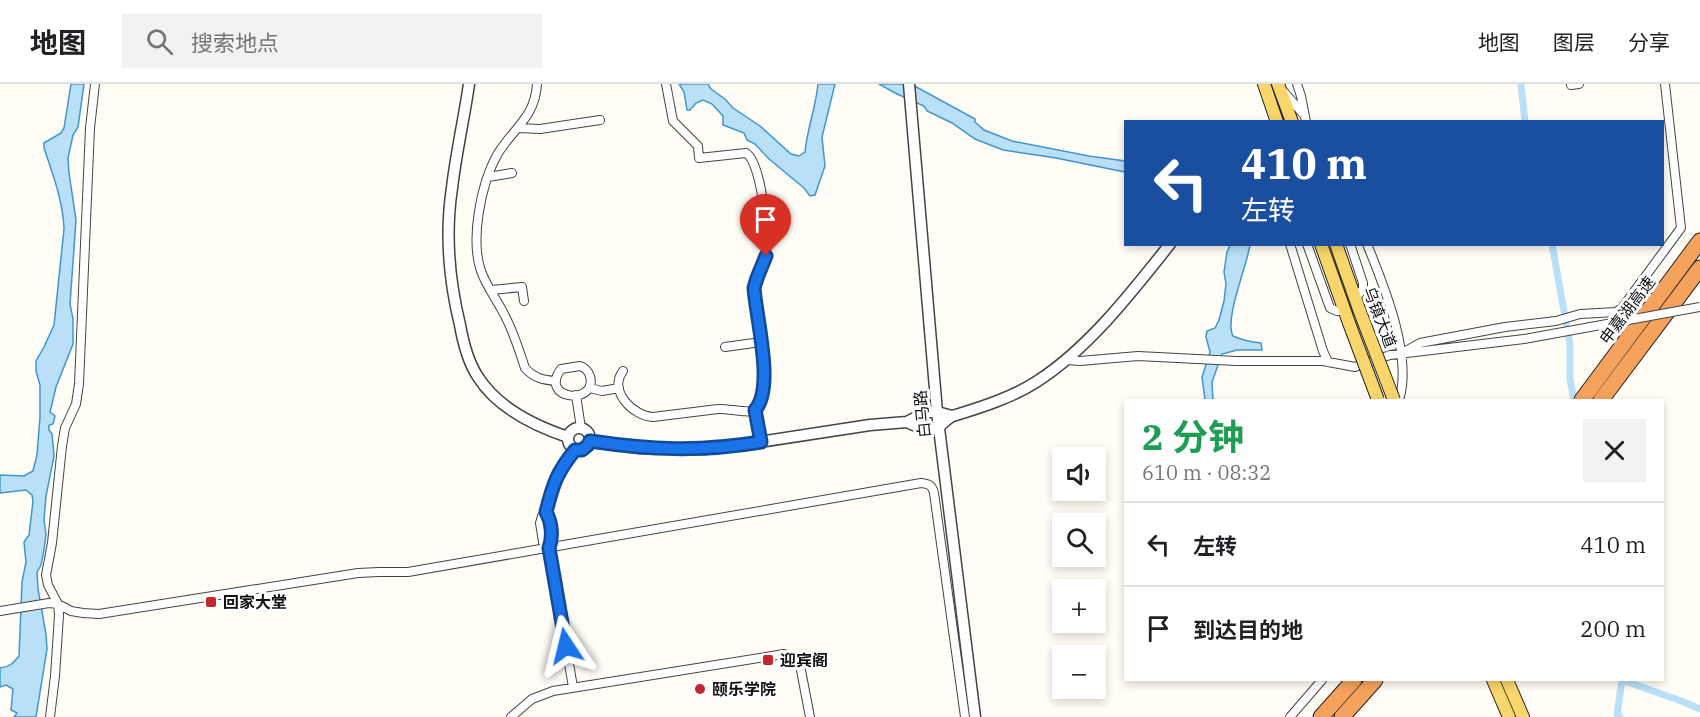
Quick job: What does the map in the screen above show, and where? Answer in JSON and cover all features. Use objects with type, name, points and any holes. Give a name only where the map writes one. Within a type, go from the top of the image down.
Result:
[{"type":"highway","name":"申嘉湖高速","points":[[1591,396],[1700,241]]},
{"type":"highway","name":"申嘉湖高速","points":[[1591,396],[1700,267]]},
{"type":"highway","points":[[1321,717],[1353,681]]},
{"type":"highway","points":[[1342,717],[1374,681]]},
{"type":"main road","points":[[1264,84],[1276,120]]},
{"type":"main road","points":[[1279,85],[1291,120]]},
{"type":"main road","name":"乌镇大道","points":[[1322,246],[1378,399]]},
{"type":"main road","name":"乌镇大道","points":[[1337,246],[1394,399]]},
{"type":"main road","points":[[1493,681],[1509,717]]},
{"type":"main road","points":[[1507,681],[1523,717]]},
{"type":"street","points":[[50,717],[59,615],[58,604],[48,585],[46,575],[52,543],[65,428],[76,404],[79,384],[90,128],[95,84]]},
{"type":"street","points":[[469,84],[451,190],[449,225],[451,276],[461,331],[470,362],[478,377],[492,393],[505,405],[528,420],[568,437]]},
{"type":"street","points":[[537,84],[532,107],[525,121],[504,144],[495,159],[479,213],[477,248],[482,272],[510,326],[525,368],[538,378],[556,381]]},
{"type":"street","points":[[622,371],[618,388],[626,403],[645,417],[728,408],[749,412],[755,410],[763,398],[764,372],[754,288],[766,256],[768,239],[763,200],[754,162],[746,153],[699,158],[698,146],[673,121],[666,84]]},
{"type":"street","name":"白马路","points":[[909,84],[936,412],[973,716]]},
{"type":"street","points":[[1297,84],[1306,118]]},
{"type":"street","points":[[1402,353],[1420,343],[1504,327],[1558,320],[1575,315],[1616,312],[1622,308],[1681,228],[1665,84]]},
{"type":"street","points":[[1279,85],[1306,118]]},
{"type":"street","points":[[518,128],[540,129],[600,120]]},
{"type":"street","points":[[489,177],[512,173]]},
{"type":"street","points":[[907,422],[922,429],[938,427],[952,416],[983,407],[1035,383],[1067,360],[1125,301],[1168,246]]},
{"type":"street","points":[[1291,246],[1328,362]]},
{"type":"street","points":[[1308,246],[1330,308],[1347,317]]},
{"type":"street","points":[[1351,246],[1363,283],[1363,289],[1355,299]]},
{"type":"street","points":[[1367,246],[1393,319],[1402,353],[1403,386],[1400,399]]},
{"type":"street","points":[[491,290],[522,287],[524,301]]},
{"type":"street","points":[[1067,360],[1138,356],[1236,361],[1328,362],[1355,367],[1390,355],[1524,339],[1700,307]]},
{"type":"street","points":[[725,346],[760,342]]},
{"type":"street","points":[[580,366],[586,368],[591,381],[590,388],[586,392],[567,396],[558,388],[557,374],[561,369],[580,366]]},
{"type":"street","points":[[590,388],[602,390],[618,388]]},
{"type":"street","points":[[576,395],[581,428],[589,434],[590,441],[582,450],[575,450],[569,445],[568,437],[571,431],[581,428]]},
{"type":"street","points":[[755,410],[761,442]]},
{"type":"street","points":[[590,441],[640,448],[681,450],[733,446],[870,425],[907,422],[926,412],[952,416]]},
{"type":"street","points":[[549,548],[543,542],[540,523],[546,512],[554,480],[575,450]]},
{"type":"street","points":[[0,611],[49,603],[83,613],[99,614],[358,573],[408,572],[921,483],[933,487],[973,716]]},
{"type":"street","points":[[546,512],[552,540],[549,548],[573,687]]},
{"type":"street","points":[[541,531],[551,529]]},
{"type":"street","points":[[511,717],[532,699],[546,693],[752,658],[789,654],[798,660],[800,665],[810,717]]},
{"type":"street","points":[[1290,717],[1321,681]]},
{"type":"water","points":[[71,84],[84,84],[78,127],[73,135],[68,158],[76,220],[70,304],[73,319],[73,344],[56,387],[50,412],[55,416],[53,424],[49,425],[54,456],[46,496],[44,550],[37,572],[47,649],[36,717],[14,717],[17,713],[11,710],[13,689],[6,685],[0,687],[0,668],[11,664],[19,656],[22,582],[26,562],[24,542],[29,535],[33,501],[32,495],[26,490],[0,493],[0,475],[24,476],[33,471],[37,455],[40,385],[36,361],[54,325],[64,229],[60,198],[44,143],[61,133],[64,128]]},
{"type":"water","points":[[679,84],[708,84],[733,108],[760,126],[791,154],[799,156],[805,152],[818,84],[835,84],[822,137],[825,166],[815,195],[810,196],[755,144],[747,140],[744,133],[723,125],[723,116],[712,104],[703,100],[687,110],[684,92]]},
{"type":"water","points":[[879,84],[911,84],[975,119],[975,122],[984,130],[1012,141],[1124,161],[1124,172],[1003,150],[975,139],[952,123],[927,111],[924,106]]},
{"type":"water","points":[[1230,246],[1250,246],[1231,318],[1231,328],[1233,336],[1261,343],[1262,350],[1237,350],[1222,354],[1212,382],[1213,399],[1205,399],[1202,377],[1210,352],[1206,337],[1207,331],[1215,328],[1219,320],[1224,301],[1227,252]]},
{"type":"waterway","points":[[1521,84],[1525,120]]},
{"type":"waterway","points":[[1552,246],[1570,345],[1570,379],[1574,399]]},
{"type":"waterway","points":[[1620,717],[1617,715],[1622,681]]},
{"type":"waterway","points":[[1625,681],[1700,709]]},
{"type":"place","name":"回家大堂","points":[[211,602]]},
{"type":"place","name":"迎宾阁","points":[[768,660]]},
{"type":"place","name":"颐乐学院","points":[[700,689]]},
{"type":"route","points":[[566,646],[549,548],[552,540],[546,512],[554,480],[575,450],[586,448],[590,441],[640,448],[681,450],[761,442],[755,410],[763,398],[764,372],[754,288],[766,256]]}]
